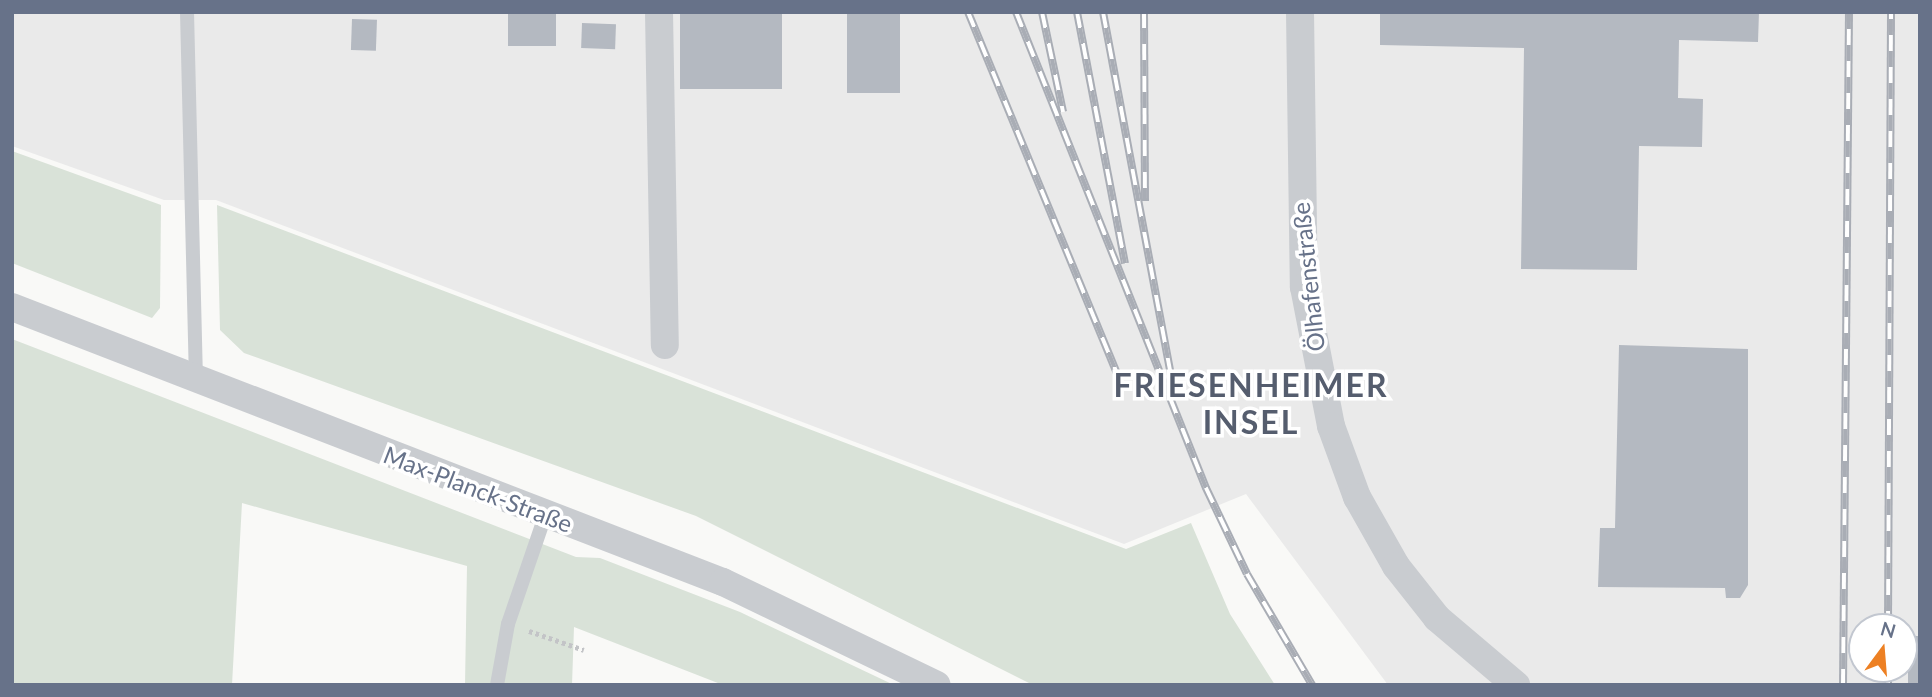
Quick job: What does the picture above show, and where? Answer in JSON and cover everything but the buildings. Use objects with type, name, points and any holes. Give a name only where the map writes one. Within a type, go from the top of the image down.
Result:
[{"type":"street","points":[[659,12],[665,345]]},
{"type":"street","name":"Ölhafenstraße","points":[[1300,12],[1304,287],[1331,426],[1357,497],[1396,566],[1437,618],[1516,685]]},
{"type":"street","name":"Max-Planck-Straße","points":[[12,307],[723,583],[937,685]]},
{"type":"lane","points":[[187,12],[196,379]]},
{"type":"lane","points":[[497,685],[508,624],[545,516]]},
{"type":"path","points":[[508,624],[584,650]]},
{"type":"shaded area","points":[[12,12],[1920,12],[1920,685],[1388,685],[1246,494],[1124,544],[216,200],[164,200],[12,146]]},
{"type":"shaded area","points":[[12,151],[161,205],[160,308],[152,318],[12,263]]},
{"type":"shaded area","points":[[217,205],[1126,549],[1191,523],[1230,614],[1275,685],[1033,685],[696,516],[244,353],[220,330]]},
{"type":"shaded area","points":[[12,339],[576,557],[600,558],[740,612],[894,685],[723,685],[574,627],[572,685],[465,685],[467,566],[242,503],[232,685],[12,685]]},
{"type":"railway","points":[[968,12],[1118,376]]},
{"type":"railway","points":[[1016,12],[1206,488],[1247,574],[1312,685]]},
{"type":"railway","points":[[1042,12],[1063,112]]},
{"type":"railway","points":[[1077,12],[1125,263]]},
{"type":"railway","points":[[1103,12],[1172,380]]},
{"type":"railway","points":[[1144,12],[1145,201]]},
{"type":"railway","points":[[1843,685],[1849,12]]},
{"type":"railway","points":[[1888,613],[1891,12]]},
{"type":"district","name":"FRIESENHEIMER INSEL","points":[[1251,404]]}]
